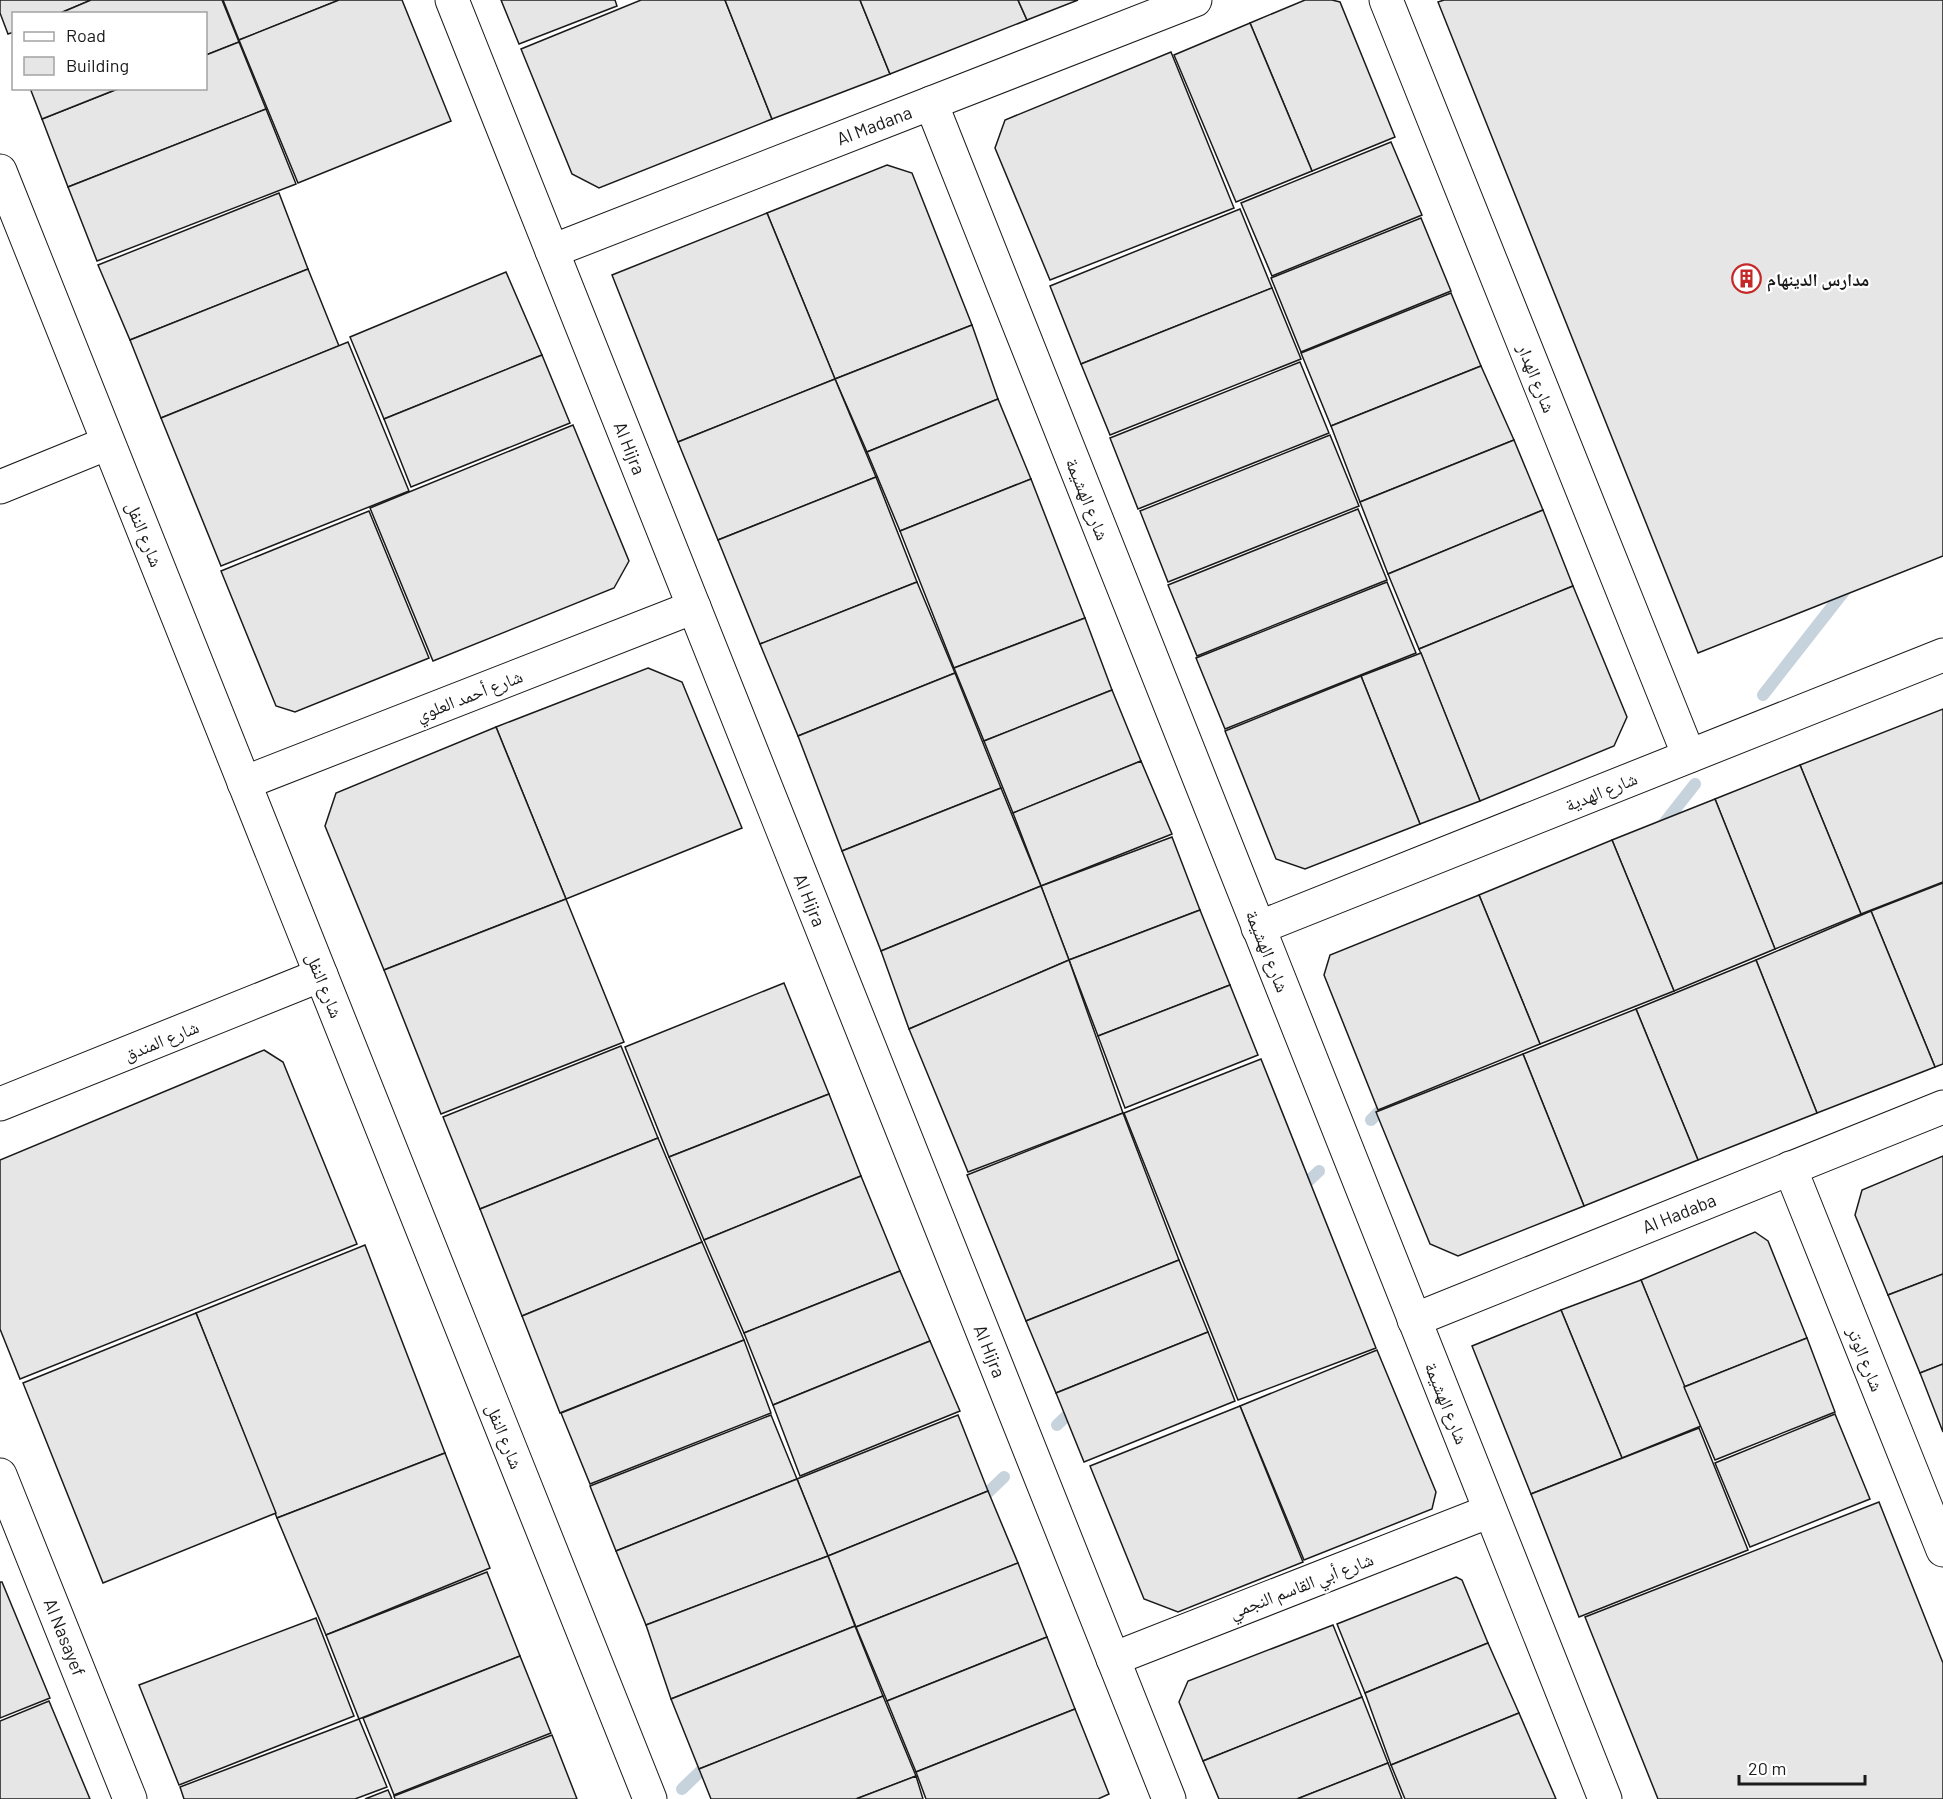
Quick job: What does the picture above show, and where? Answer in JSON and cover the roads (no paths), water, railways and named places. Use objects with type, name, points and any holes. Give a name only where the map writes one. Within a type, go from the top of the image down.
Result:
[{"type":"street","name":"Al Hijra","points":[[452,0],[1169,1799]]},
{"type":"street","name":"Al Madana","points":[[552,251],[1195,0]]},
{"type":"street","name":"شارع الهدار","points":[[1386,0],[1689,756]]},
{"type":"street","name":"شارع الهشيمة","points":[[931,103],[1605,1799]]},
{"type":"street","name":"شارع النفل","points":[[0,171],[650,1799]]},
{"type":"street","points":[[0,487],[108,443]]},
{"type":"street","name":"شارع أحمد العلوي","points":[[244,783],[694,607]]},
{"type":"street","name":"شارع الهدية","points":[[1258,928],[1943,655]]},
{"type":"street","name":"شارع المندق","points":[[0,1104],[321,975]]},
{"type":"street","name":"Al Hadaba","points":[[1414,1320],[1943,1107]]},
{"type":"street","name":"شارع الوتر","points":[[1790,1168],[1943,1550]]},
{"type":"street","name":"Al Nasayef","points":[[0,1475],[130,1799]]},
{"type":"street","name":"شارع أبي القاسم النجمي","points":[[1113,1659],[1490,1511]]},
{"type":"waterway","points":[[1763,695],[1849,585]]},
{"type":"waterway","points":[[1658,831],[1695,784]]},
{"type":"waterway","points":[[1371,1120],[1395,1096]]},
{"type":"waterway","points":[[1298,1191],[1319,1171]]},
{"type":"waterway","points":[[1057,1425],[1077,1406]]},
{"type":"waterway","points":[[977,1503],[1004,1477]]},
{"type":"waterway","points":[[682,1789],[710,1762]]},
{"type":"place","name":"مدارس الدينهام","points":[[1746,279]]}]
